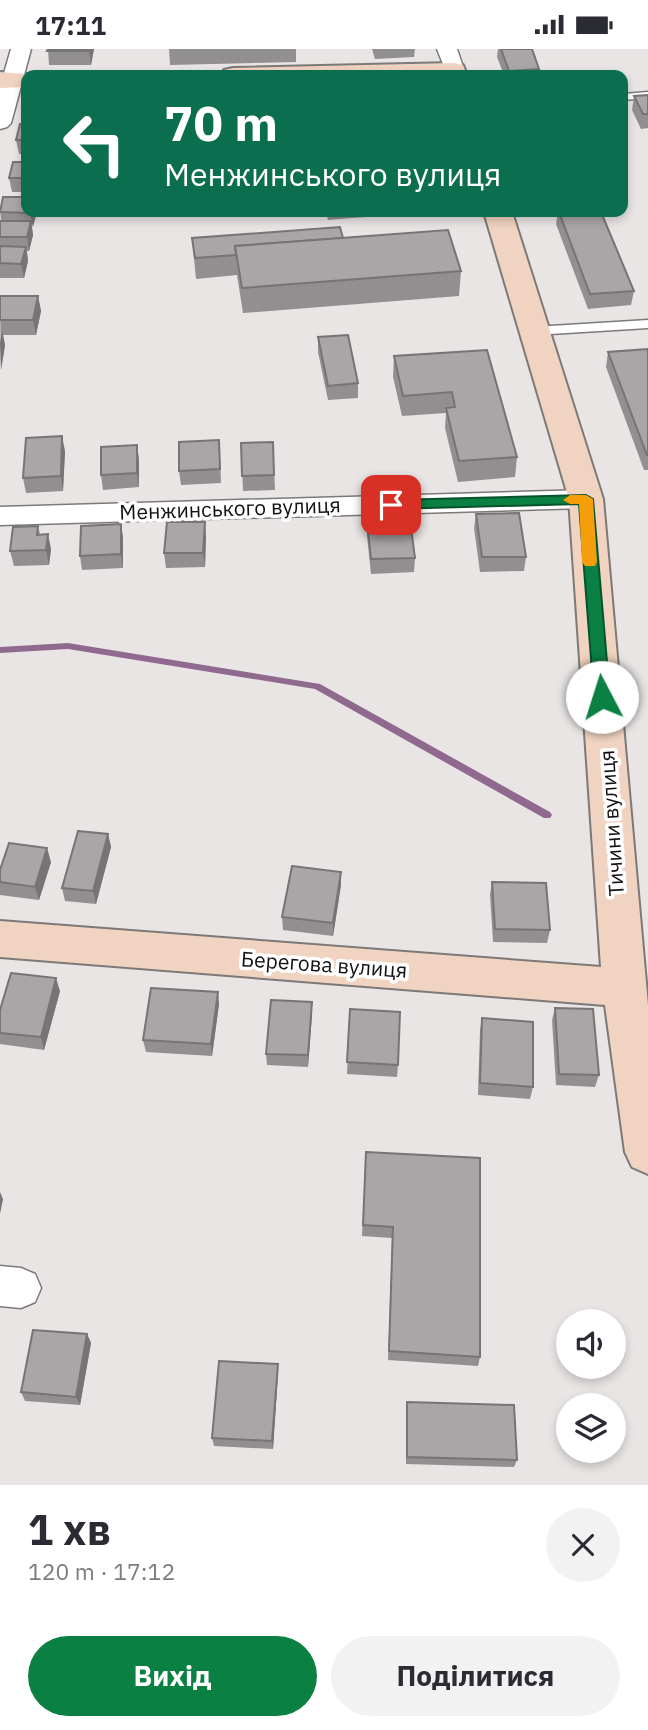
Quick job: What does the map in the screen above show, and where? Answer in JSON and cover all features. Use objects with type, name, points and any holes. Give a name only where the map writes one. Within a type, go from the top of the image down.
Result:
[{"type":"street","points":[[0,123],[21,49]]},
{"type":"street","points":[[342,70],[452,65]]},
{"type":"street","name":"Тичини вулиця","points":[[500,217],[586,499],[636,989],[648,1152]]},
{"type":"street","name":"Менжинського вулиця","points":[[0,516],[586,499]]},
{"type":"street","name":"Берегова вулиця","points":[[0,939],[636,989]]},
{"type":"lane","points":[[628,97],[648,95]]},
{"type":"lane","points":[[534,331],[648,324]]},
{"type":"building","points":[[48,49],[90,49],[47,51]]},
{"type":"building","points":[[501,49],[532,49],[539,69],[509,70]]},
{"type":"building","points":[[648,95],[648,114],[643,114],[634,96]]},
{"type":"building","points":[[20,124],[21,124],[21,140],[16,140]]},
{"type":"building","points":[[13,162],[21,162],[21,178],[9,178]]},
{"type":"building","points":[[3,197],[21,197],[21,213],[0,212]]},
{"type":"building","points":[[561,217],[603,217],[634,291],[590,294]]},
{"type":"building","points":[[0,221],[31,221],[27,237],[0,237]]},
{"type":"building","points":[[340,227],[343,238],[235,246],[236,255],[195,258],[192,238]]},
{"type":"building","points":[[448,230],[461,271],[242,288],[235,246]]},
{"type":"building","points":[[0,246],[26,247],[21,264],[0,263]]},
{"type":"building","points":[[0,296],[38,296],[33,320],[0,320]]},
{"type":"building","points":[[348,335],[358,383],[328,386],[318,337]]},
{"type":"building","points":[[648,349],[648,455],[647,455],[608,352]]},
{"type":"building","points":[[487,350],[517,457],[459,461],[446,408],[455,407],[452,392],[403,396],[394,356]]},
{"type":"building","points":[[62,436],[61,476],[23,478],[26,438]]},
{"type":"building","points":[[219,440],[220,469],[179,471],[179,442]]},
{"type":"building","points":[[273,442],[274,475],[242,476],[241,443]]},
{"type":"building","points":[[137,445],[137,473],[101,475],[101,447]]},
{"type":"building","points":[[519,513],[526,557],[482,557],[476,514]]},
{"type":"building","points":[[410,520],[415,558],[371,559],[367,521]]},
{"type":"building","points":[[167,522],[205,522],[203,553],[164,553]]},
{"type":"building","points":[[121,524],[121,554],[80,556],[81,526]]},
{"type":"building","points":[[38,526],[37,535],[48,534],[46,550],[10,551],[13,527]]},
{"type":"building","points":[[78,831],[108,834],[93,891],[62,888]]},
{"type":"building","points":[[9,843],[47,848],[35,887],[0,882],[0,870]]},
{"type":"building","points":[[292,866],[341,872],[333,923],[282,917]]},
{"type":"building","points":[[492,882],[546,883],[550,930],[495,929]]},
{"type":"building","points":[[11,973],[56,978],[41,1037],[0,1033],[0,1010]]},
{"type":"building","points":[[151,988],[218,992],[211,1044],[143,1040]]},
{"type":"building","points":[[271,1000],[312,1002],[308,1055],[266,1054]]},
{"type":"building","points":[[555,1008],[593,1009],[599,1075],[559,1074]]},
{"type":"building","points":[[350,1009],[400,1012],[398,1065],[347,1062]]},
{"type":"building","points":[[482,1018],[533,1022],[533,1087],[480,1083]]},
{"type":"building","points":[[366,1152],[480,1158],[480,1357],[389,1351],[393,1227],[363,1225]]},
{"type":"building","points":[[33,1330],[87,1334],[76,1397],[21,1392]]},
{"type":"building","points":[[219,1361],[278,1364],[272,1441],[212,1438]]},
{"type":"building","points":[[407,1402],[514,1405],[517,1460],[407,1457]]},
{"type":"waterway","points":[[0,650],[68,646],[317,686],[547,815]]},
{"type":"slow traffic","points":[[570,500],[586,499],[590,562]]},
{"type":"route","points":[[391,505],[586,499],[602,697]]}]
